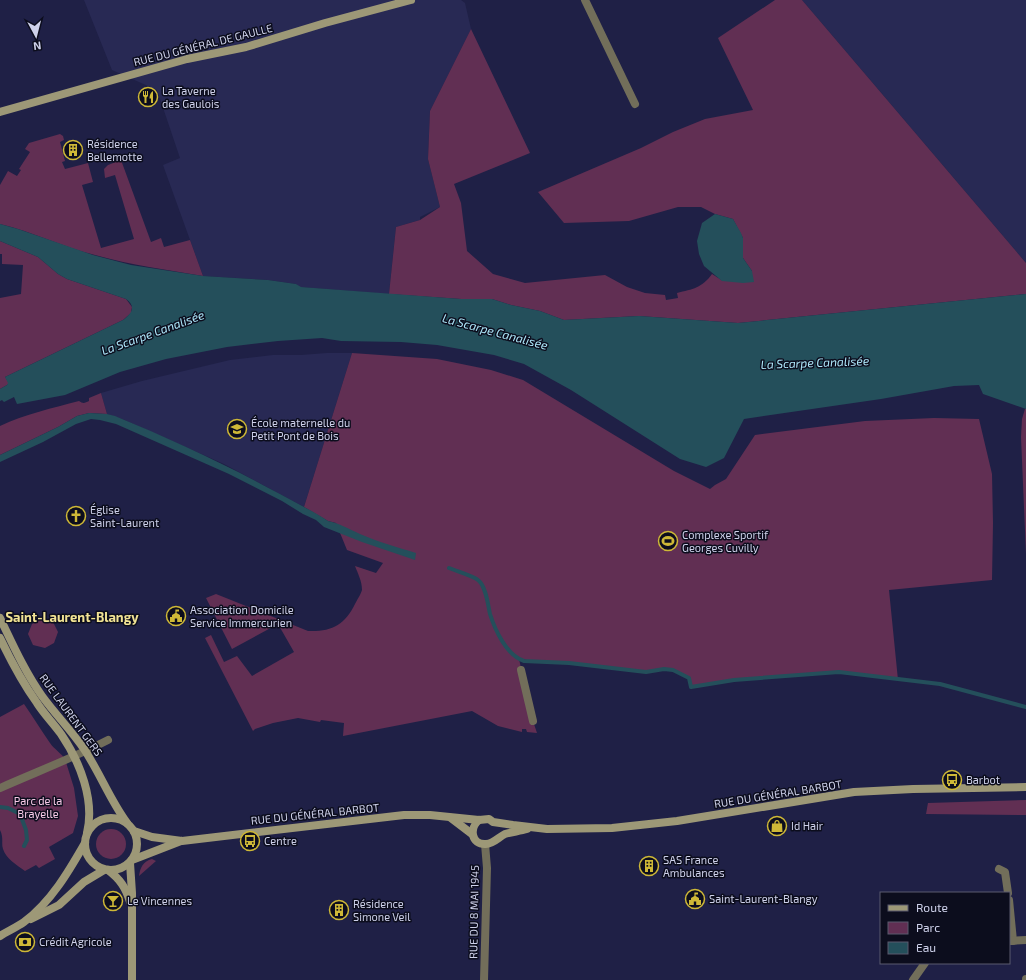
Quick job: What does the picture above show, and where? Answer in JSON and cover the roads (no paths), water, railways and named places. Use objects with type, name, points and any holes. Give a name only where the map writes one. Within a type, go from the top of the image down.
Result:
[{"type":"main road","name":"RUE DU GÉNÉRAL DE GAULLE","points":[[0,112],[187,59],[246,47],[321,24],[411,0]]},
{"type":"main road","name":"RUE LAURENT GERS","points":[[0,618],[31,679],[46,702],[86,752],[115,806],[127,823]]},
{"type":"main road","name":"RUE LAURENT GERS","points":[[0,638],[24,684],[60,734],[80,769],[87,796],[90,816],[87,833]]},
{"type":"main road","name":"RUE DU GÉNÉRAL BARBOT","points":[[533,828],[590,829],[646,825],[721,815],[854,792],[913,789],[1026,788]]},
{"type":"main road","name":"RUE DU GÉNÉRAL BARBOT","points":[[134,831],[152,837],[182,841],[404,815],[430,815],[479,820]]},
{"type":"main road","points":[[0,936],[58,905],[84,882],[106,870],[121,869],[131,861],[137,851],[138,844],[134,831],[127,823],[115,818],[105,819],[93,825],[87,833],[84,843],[71,867],[54,891],[38,910],[24,922]]},
{"type":"main road","points":[[450,818],[472,834]]},
{"type":"main road","points":[[489,819],[493,822],[533,828],[506,834],[492,842],[485,844],[479,843],[474,839],[472,834],[472,828],[479,820],[489,819]]},
{"type":"main road","points":[[493,822],[498,832],[495,839]]},
{"type":"main road","name":"RUE DU GÉNÉRAL BARBOT","points":[[131,861],[182,841]]},
{"type":"main road","points":[[84,843],[85,850],[90,860],[97,867],[116,876],[123,885],[132,909]]},
{"type":"main road","points":[[131,861],[132,980]]},
{"type":"street","points":[[585,0],[635,104]]},
{"type":"street","points":[[522,670],[533,721]]},
{"type":"street","points":[[0,788],[86,752],[108,740]]},
{"type":"street","name":"RUE DU 8 MAI 1945","points":[[484,980],[487,868],[485,844]]},
{"type":"street","points":[[999,869],[1005,872],[1008,892]]},
{"type":"street","points":[[1010,920],[1011,941],[1026,940]]},
{"type":"street","points":[[913,980],[924,964]]},
{"type":"water","points":[[715,214],[733,219],[743,238],[743,258],[752,271],[754,282],[743,283],[722,281],[704,266],[699,254],[697,241],[702,223]]},
{"type":"water","name":"La Scarpe Canalisée","points":[[0,224],[93,255],[131,265],[203,276],[268,280],[296,284],[301,287],[461,299],[492,299],[511,305],[540,311],[564,320],[639,316],[738,323],[1026,294],[1026,409],[983,394],[979,385],[954,386],[881,399],[744,419],[724,458],[706,467],[680,459],[571,390],[524,364],[494,355],[437,345],[401,342],[341,341],[322,338],[227,347],[166,359],[120,372],[65,395],[17,404],[14,397],[4,402],[2,400],[0,401],[0,389],[8,383],[5,377],[123,320],[130,313],[132,308],[126,299],[67,279],[58,274],[38,257],[0,241]]},
{"type":"water","points":[[89,413],[115,416],[178,443],[260,483],[328,521],[374,540],[416,553],[415,560],[324,527],[316,520],[282,501],[229,474],[116,424],[100,420],[91,419],[76,424],[43,442],[0,462],[0,455],[58,427],[77,416]]},
{"type":"waterway","points":[[449,568],[472,577],[481,583],[498,635],[512,654],[524,661],[569,663],[646,672],[664,669],[673,670],[689,678],[691,687],[734,680],[839,672],[940,684],[1026,707]]},
{"type":"waterway","points":[[0,807],[8,808],[20,814],[26,830],[27,840],[24,846]]},
{"type":"place","name":"La Taverne des Gaulois","points":[[148,97]]},
{"type":"place","name":"Résidence Bellemotte","points":[[73,150]]},
{"type":"place","name":"École maternelle du Petit Pont de Bois","points":[[237,429]]},
{"type":"place","name":"Église Saint-Laurent","points":[[76,516]]},
{"type":"place","name":"Complexe Sportif Georges Cuvilly","points":[[668,541]]},
{"type":"place","name":"Association Domicile Service Immercurien","points":[[176,616]]},
{"type":"place","name":"Barbot","points":[[952,780]]},
{"type":"place","name":"Id Hair","points":[[777,826]]},
{"type":"place","name":"Centre","points":[[250,841]]},
{"type":"place","name":"SAS France Ambulances","points":[[649,866]]},
{"type":"place","name":"Saint-Laurent-Blangy","points":[[695,899]]},
{"type":"place","name":"Le Vincennes","points":[[113,901]]},
{"type":"place","name":"Résidence Simone Veil","points":[[339,910]]},
{"type":"place","name":"Crédit Agricole","points":[[25,942]]},
{"type":"district","name":"Saint-Laurent-Blangy","points":[[72,617]]},
{"type":"park label","name":"Parc de la Brayelle","points":[[38,807]]}]
